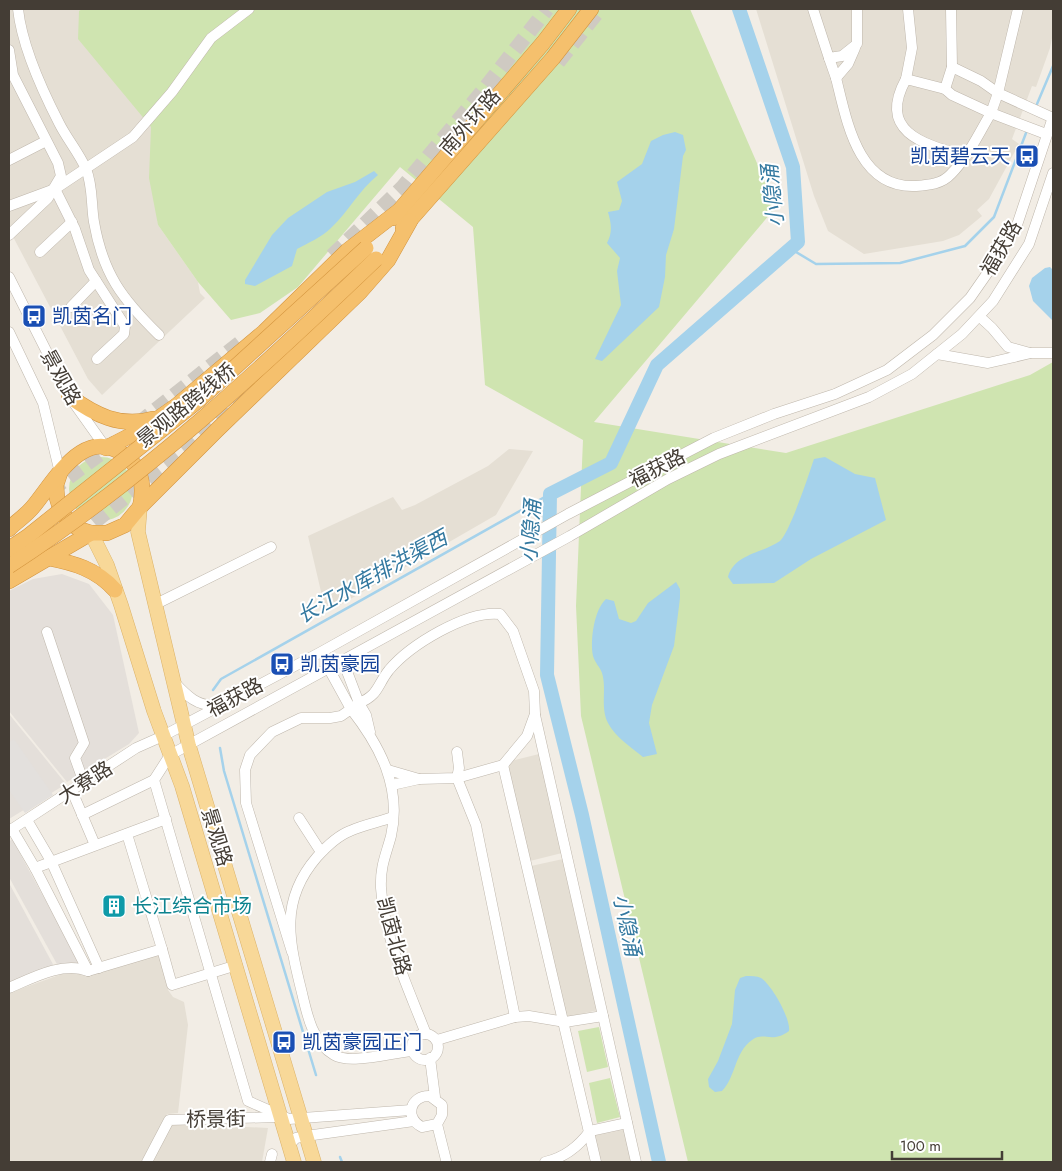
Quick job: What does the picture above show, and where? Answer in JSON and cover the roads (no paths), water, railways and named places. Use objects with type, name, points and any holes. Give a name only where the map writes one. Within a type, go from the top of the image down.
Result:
[{"type":"highway","name":"南外环路","points":[[405,216],[569,9]]},
{"type":"highway","name":"南外环路","points":[[371,254],[553,58],[591,9]]},
{"type":"highway","points":[[106,448],[159,418],[264,332],[347,251],[405,216]]},
{"type":"highway","points":[[60,473],[56,485],[57,498],[61,511],[68,521],[79,529],[91,533],[115,531],[126,526],[140,508],[217,430],[360,292],[388,260],[405,216]]},
{"type":"highway","name":"景观路跨线桥","points":[[9,549],[27,537],[199,400],[371,254]]},
{"type":"highway","name":"景观路跨线桥","points":[[9,566],[100,502],[254,375],[371,254]]},
{"type":"highway","points":[[69,396],[91,412],[121,422],[141,422],[159,418]]},
{"type":"highway","points":[[9,529],[30,510],[68,461],[79,453],[92,448],[106,448],[124,455],[137,469],[142,482],[143,495],[140,508]]},
{"type":"highway","points":[[9,533],[23,528],[41,536],[45,549],[28,568]]},
{"type":"highway","points":[[9,581],[28,568],[91,533]]},
{"type":"highway","points":[[48,558],[81,566],[104,578],[115,590]]},
{"type":"main road","name":"景观路","points":[[140,508],[138,532],[154,606],[189,746],[314,1162]]},
{"type":"main road","name":"景观路","points":[[91,533],[107,566],[163,736],[182,786],[237,965],[294,1162]]},
{"type":"street","points":[[18,9],[34,67],[60,124],[86,169],[92,196],[94,221],[104,261],[116,286],[130,307],[159,335]]},
{"type":"street","points":[[9,206],[55,189],[133,137],[172,92],[211,38],[249,9]]},
{"type":"street","points":[[813,9],[854,140],[868,165],[888,182],[908,186],[941,182],[951,174],[965,156],[991,113],[998,93],[1018,9]]},
{"type":"street","points":[[836,78],[848,64],[857,44],[857,9]]},
{"type":"street","points":[[908,9],[912,48],[906,79],[898,94],[895,106],[898,120],[905,131],[923,142],[965,156]]},
{"type":"street","points":[[945,89],[952,67],[951,9]]},
{"type":"street","points":[[829,58],[842,56],[857,44]]},
{"type":"street","points":[[9,50],[10,76],[46,141],[60,171],[60,180],[48,198],[9,235]]},
{"type":"street","points":[[952,67],[981,81],[1051,124]]},
{"type":"street","points":[[906,79],[945,89],[952,95],[991,113],[1051,124]]},
{"type":"street","name":"福获路","points":[[163,736],[330,647],[568,514],[714,438],[774,414],[835,394],[887,370],[933,335],[970,298],[1016,228],[1051,124]]},
{"type":"street","points":[[9,160],[46,141]]},
{"type":"street","name":"福获路","points":[[170,755],[570,536],[668,479],[720,454],[869,397],[912,374],[980,317],[993,301],[1028,244],[1053,172]]},
{"type":"street","points":[[55,189],[72,222],[89,270],[126,330],[97,359]]},
{"type":"street","points":[[40,252],[72,222]]},
{"type":"street","name":"景观路","points":[[9,277],[69,396],[106,448]]},
{"type":"street","points":[[71,307],[96,281]]},
{"type":"street","points":[[980,317],[1008,347],[1031,353]]},
{"type":"street","points":[[9,332],[43,403],[60,473]]},
{"type":"street","points":[[937,354],[988,363],[1031,353],[1053,353]]},
{"type":"street","points":[[154,606],[271,547]]},
{"type":"street","points":[[437,1040],[437,1053],[430,1058],[422,1059],[413,1051],[353,1058],[335,1056],[319,1042],[311,1025],[292,952],[246,803],[245,770],[250,755],[272,732],[301,718],[341,716],[355,706],[370,699],[379,689],[388,671],[403,656],[464,619],[488,612],[500,614],[513,631],[534,691],[535,714],[636,1162]]},
{"type":"street","points":[[47,632],[84,742],[75,758],[84,783]]},
{"type":"street","points":[[343,661],[355,706]]},
{"type":"street","points":[[328,669],[355,706],[388,770],[419,779]]},
{"type":"street","points":[[174,681],[188,697],[202,704],[221,705]]},
{"type":"street","points":[[392,785],[419,779],[457,778],[503,766],[527,736],[535,714]]},
{"type":"street","name":"大寮路","points":[[10,830],[136,748],[163,736]]},
{"type":"street","points":[[457,752],[459,768],[457,778],[476,825],[515,1017]]},
{"type":"street","points":[[82,815],[154,780],[170,755]]},
{"type":"street","points":[[503,766],[565,1022],[596,1162]]},
{"type":"street","name":"凯茵北路","points":[[388,770],[392,785],[393,817],[391,836],[383,856],[381,887],[387,926],[426,1034]]},
{"type":"street","points":[[154,780],[248,1101],[289,1119],[301,1117],[412,1115]]},
{"type":"street","points":[[72,791],[95,845]]},
{"type":"street","points":[[292,952],[289,918],[292,902],[300,881],[321,852],[349,831],[393,817]]},
{"type":"street","points":[[299,818],[321,852]]},
{"type":"street","points":[[36,868],[166,819]]},
{"type":"street","points":[[27,820],[51,861],[99,968]]},
{"type":"street","points":[[10,830],[36,868],[88,971]]},
{"type":"street","points":[[126,834],[172,984],[237,965]]},
{"type":"street","points":[[9,988],[60,969],[79,967],[88,971],[162,949]]},
{"type":"street","points":[[413,1051],[415,1038],[426,1034],[437,1040],[515,1017],[529,1016],[565,1022],[603,1016]]},
{"type":"street","points":[[430,1058],[435,1097],[443,1110],[437,1124],[446,1162]]},
{"type":"street","points":[[412,1115],[420,1097],[435,1097]]},
{"type":"street","points":[[412,1115],[422,1127],[437,1124]]},
{"type":"street","points":[[289,1145],[296,1138],[412,1115]]},
{"type":"street","name":"桥景街","points":[[147,1162],[169,1120],[281,1117]]},
{"type":"street","points":[[548,1162],[568,1153],[582,1143],[590,1131],[627,1123]]},
{"type":"water","points":[[675,132],[683,135],[686,150],[683,156],[674,229],[666,255],[665,277],[659,307],[602,361],[595,359],[621,305],[617,271],[620,258],[607,243],[611,228],[608,212],[619,210],[622,201],[617,182],[642,164],[651,141]]},
{"type":"water","points":[[374,171],[378,175],[365,187],[331,228],[297,249],[292,266],[255,286],[245,284],[245,280],[272,235],[288,218],[327,192],[355,182]]},
{"type":"water","points":[[1050,267],[1053,270],[1053,321],[1033,301],[1029,286],[1032,278],[1045,268]]},
{"type":"water","points":[[825,457],[855,474],[875,478],[886,520],[811,559],[774,583],[733,584],[728,577],[736,563],[773,545],[784,536],[799,502],[814,459]]},
{"type":"water","points":[[676,582],[680,589],[680,598],[674,646],[652,705],[649,723],[657,754],[643,757],[624,742],[608,723],[604,711],[603,679],[593,656],[594,626],[598,610],[606,599],[614,601],[619,619],[631,623],[636,621],[648,603]]},
{"type":"water","points":[[746,976],[761,978],[770,988],[784,1011],[789,1031],[778,1037],[760,1037],[752,1040],[746,1045],[738,1058],[727,1085],[722,1091],[715,1092],[709,1087],[708,1079],[718,1061],[732,1024],[735,990],[740,978]]},
{"type":"waterway","name":"小隐涌","points":[[659,1162],[582,815],[547,675],[550,494],[611,463],[657,365],[798,242],[793,167],[739,9]]},
{"type":"waterway","points":[[1037,104],[1053,66]]},
{"type":"waterway","points":[[791,249],[816,264],[900,263],[965,246],[994,217],[1026,133]]},
{"type":"waterway","name":"长江水库排洪渠西","points":[[213,690],[221,679],[550,494]]},
{"type":"waterway","name":"长江水库排洪渠西","points":[[220,748],[224,771],[316,1075]]},
{"type":"waterway","name":"长江水库排洪渠西","points":[[340,1157],[342,1162]]},
{"type":"tunnel","points":[[332,256],[402,188],[482,92],[547,9]]},
{"type":"tunnel","points":[[558,62],[600,9]]},
{"type":"tunnel","points":[[138,424],[241,342]]},
{"type":"tunnel","points":[[76,537],[185,448],[277,362]]},
{"type":"tunnel","points":[[50,491],[116,442]]},
{"type":"place","name":"凯茵碧云天","points":[[1027,156]]},
{"type":"place","name":"凯茵名门","points":[[34,316]]},
{"type":"place","name":"凯茵豪园","points":[[282,664]]},
{"type":"place","name":"长江综合市场","points":[[114,906]]},
{"type":"place","name":"凯茵豪园正门","points":[[284,1042]]}]
